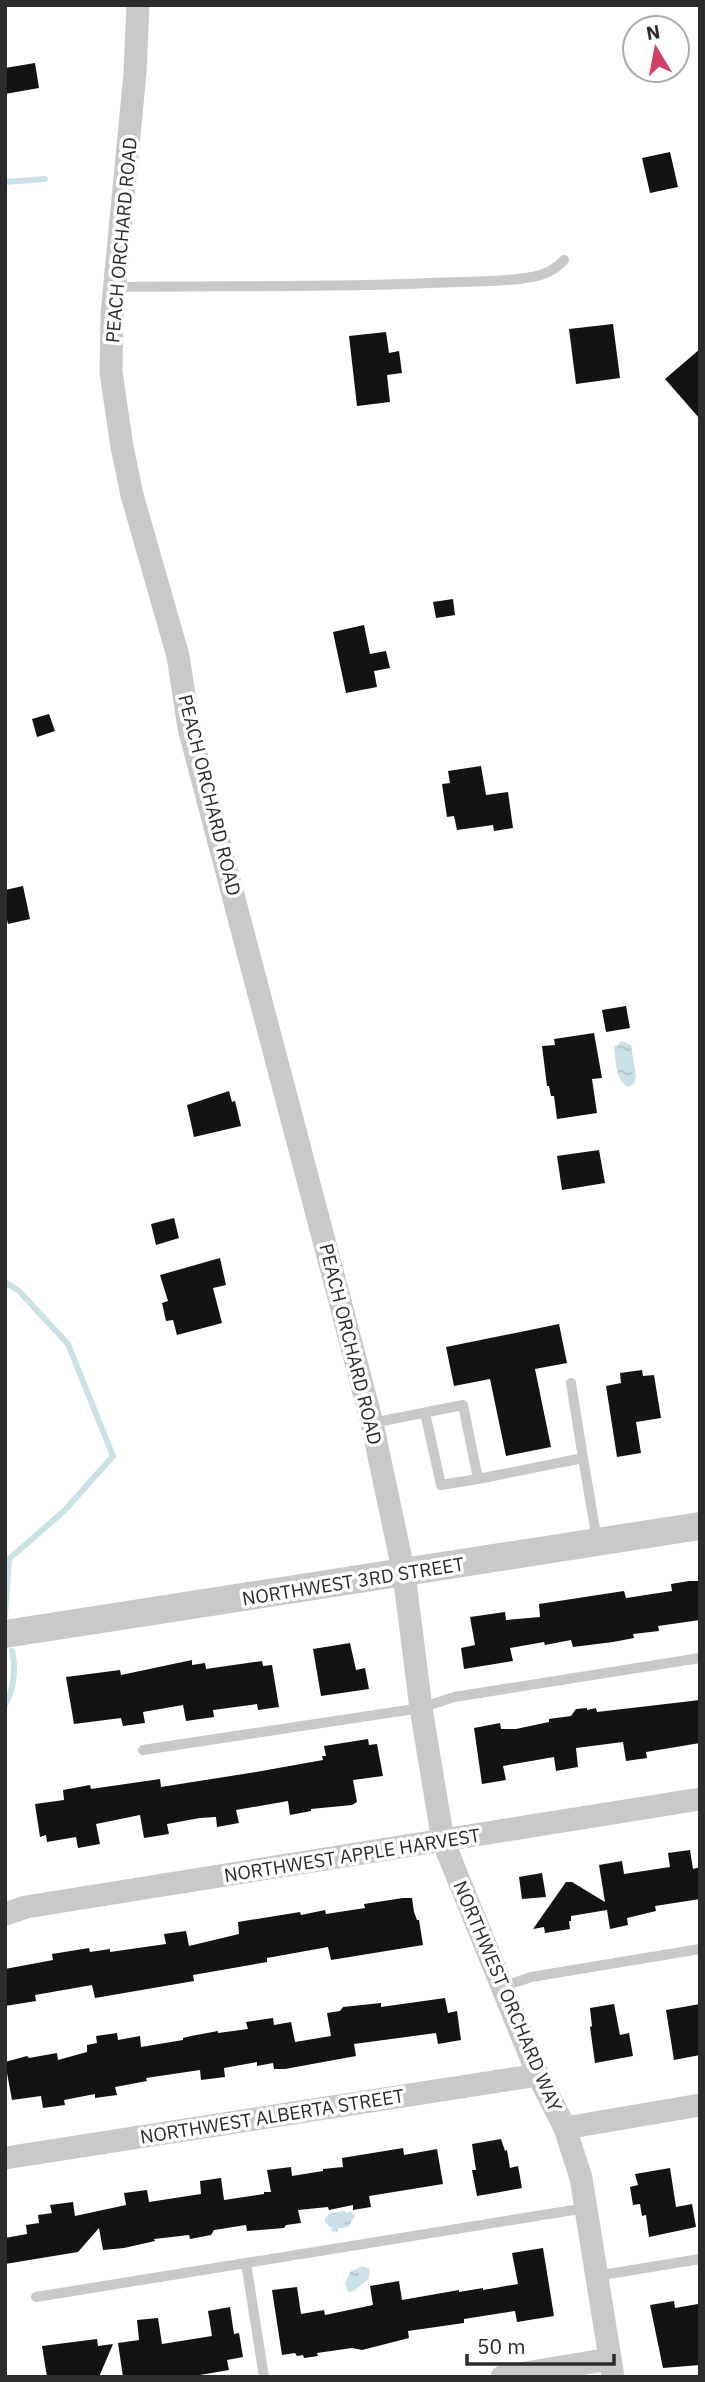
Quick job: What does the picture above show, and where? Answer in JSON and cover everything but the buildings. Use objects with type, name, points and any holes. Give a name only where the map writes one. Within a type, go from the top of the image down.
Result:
[{"type":"street","name":"PEACH ORCHARD ROAD","points":[[138,5],[135,73],[114,287],[111,372],[122,447],[132,495],[178,656],[189,728],[372,1423],[404,1574]]},
{"type":"street","name":"NORTHWEST 3RD STREET","points":[[5,1634],[700,1527]]},
{"type":"street","name":"NORTHWEST ORCHARD WAY","points":[[404,1574],[421,1708],[443,1841],[538,2075],[565,2128],[581,2178],[611,2368]]},
{"type":"street","name":"NORTHWEST APPLE HARVEST","points":[[5,1914],[26,1907],[700,1799]]},
{"type":"street","name":"NORTHWEST ALBERTA STREET","points":[[5,2158],[538,2075]]},
{"type":"street","points":[[565,2128],[700,2105]]},
{"type":"street","points":[[502,2377],[611,2368]]},
{"type":"lane","points":[[114,287],[254,288],[511,279],[542,274],[558,267],[565,260]]},
{"type":"lane","points":[[571,1383],[598,1543]]},
{"type":"lane","points":[[372,1423],[463,1405],[478,1479]]},
{"type":"lane","points":[[425,1413],[441,1485],[583,1458]]},
{"type":"lane","points":[[142,1750],[421,1708],[454,1697],[700,1658]]},
{"type":"lane","points":[[502,1987],[531,1977],[700,1949]]},
{"type":"lane","points":[[36,2297],[586,2208]]},
{"type":"lane","points":[[596,2276],[700,2259]]},
{"type":"lane","points":[[246,2263],[264,2377]]},
{"type":"water","points":[[622,1041],[631,1045],[636,1076],[634,1084],[628,1087],[618,1075],[616,1064],[614,1047]]},
{"type":"water","points":[[350,2211],[355,2216],[348,2226],[338,2228],[338,2232],[331,2231],[332,2228],[325,2223],[325,2218],[329,2214]]},
{"type":"water","points":[[362,2266],[370,2269],[369,2278],[354,2291],[348,2292],[345,2283],[350,2272]]},
{"type":"waterway","points":[[5,182],[45,179]]},
{"type":"waterway","points":[[5,1282],[19,1291],[68,1344],[113,1456],[65,1510],[9,1559],[5,1616]]},
{"type":"waterway","points":[[5,1705],[13,1679],[12,1651]]}]
